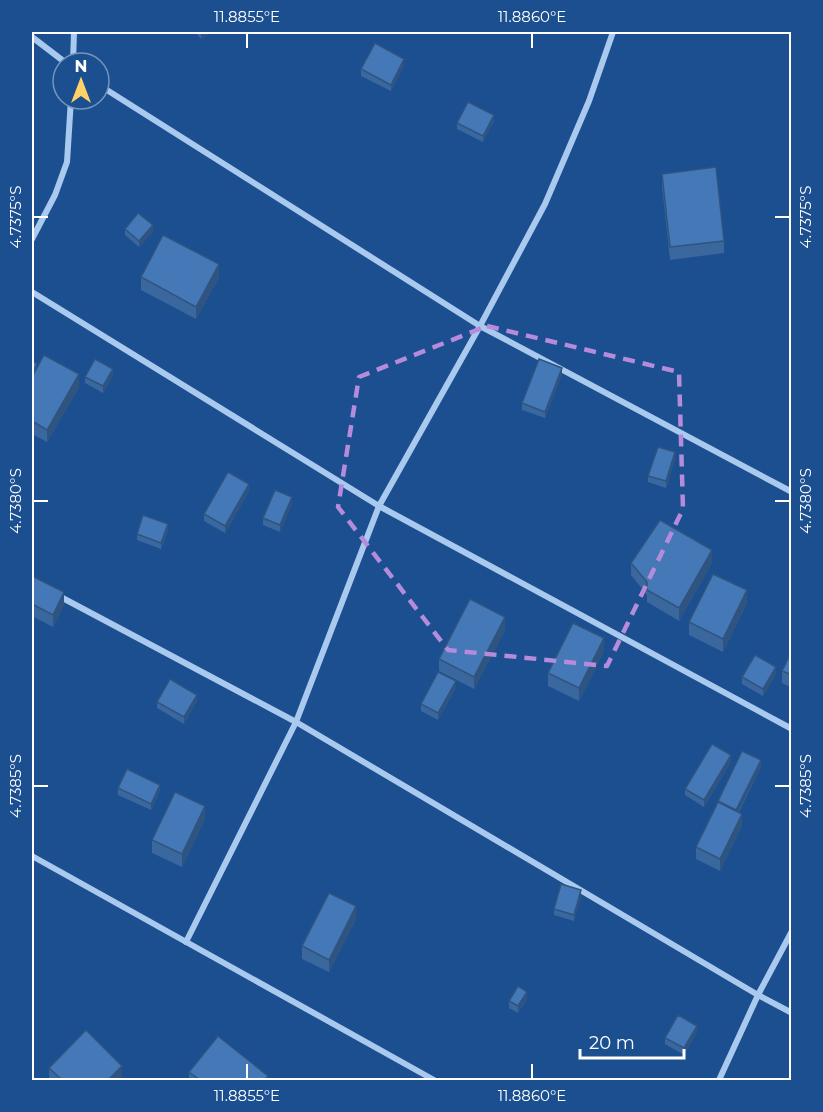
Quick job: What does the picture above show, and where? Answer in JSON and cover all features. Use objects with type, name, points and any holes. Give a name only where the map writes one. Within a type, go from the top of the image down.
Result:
[{"type":"street","points":[[73,51],[74,32]]},
{"type":"street","points":[[186,942],[296,722],[379,506],[480,326],[545,204],[589,101],[613,32]]},
{"type":"street","points":[[32,37],[51,52]]},
{"type":"street","points":[[111,93],[480,326],[792,492]]},
{"type":"street","points":[[32,239],[55,195],[67,162],[70,111]]},
{"type":"street","points":[[32,292],[379,506],[792,729]]},
{"type":"street","points":[[52,592],[296,722],[792,1013]]},
{"type":"street","points":[[32,856],[434,1080]]},
{"type":"street","points":[[719,1080],[758,995],[792,931]]},
{"type":"highlighted area","points":[[487,326],[679,372],[683,509],[607,666],[448,650],[338,507],[359,377]]},
{"type":"building","points":[[375,43],[404,59],[391,85],[361,69]]},
{"type":"building","points":[[468,102],[494,115],[483,136],[457,123]]},
{"type":"building","points":[[716,167],[724,241],[670,247],[662,174]]},
{"type":"building","points":[[138,213],[153,225],[139,241],[125,229]]},
{"type":"building","points":[[163,235],[219,264],[196,307],[141,277]]},
{"type":"building","points":[[44,355],[79,374],[47,430],[32,421],[32,377]]},
{"type":"building","points":[[95,359],[113,369],[103,386],[85,377]]},
{"type":"building","points":[[539,359],[562,368],[545,412],[522,403]]},
{"type":"building","points":[[32,360],[37,364],[32,373]]},
{"type":"building","points":[[658,447],[675,452],[666,481],[648,476]]},
{"type":"building","points":[[228,472],[249,484],[225,526],[204,514]]},
{"type":"building","points":[[275,490],[292,497],[280,525],[263,518]]},
{"type":"building","points":[[143,515],[168,524],[161,543],[137,534]]},
{"type":"building","points":[[660,520],[712,550],[679,608],[647,590],[647,582],[631,563]]},
{"type":"building","points":[[713,574],[747,590],[723,639],[689,622]]},
{"type":"building","points":[[32,576],[64,592],[53,615],[32,604]]},
{"type":"building","points":[[470,599],[505,617],[474,677],[439,659]]},
{"type":"building","points":[[573,623],[604,638],[579,688],[548,673]]},
{"type":"building","points":[[792,651],[792,675],[782,671]]},
{"type":"building","points":[[755,655],[776,667],[763,689],[742,677]]},
{"type":"building","points":[[438,672],[456,681],[438,713],[421,704]]},
{"type":"building","points":[[170,679],[197,695],[184,717],[157,702]]},
{"type":"building","points":[[712,744],[731,755],[704,800],[685,789]]},
{"type":"building","points":[[742,751],[761,760],[736,810],[718,801]]},
{"type":"building","points":[[127,769],[160,785],[151,804],[118,788]]},
{"type":"building","points":[[175,792],[205,806],[182,854],[152,840]]},
{"type":"building","points":[[718,802],[742,814],[720,859],[696,847]]},
{"type":"building","points":[[561,884],[581,890],[574,915],[554,909]]},
{"type":"building","points":[[329,893],[356,906],[329,960],[302,946]]},
{"type":"building","points":[[518,986],[527,992],[518,1006],[509,1001]]},
{"type":"building","points":[[678,1015],[697,1026],[684,1048],[665,1038]]},
{"type":"building","points":[[86,1030],[122,1066],[108,1080],[62,1080],[49,1068]]},
{"type":"building","points":[[218,1036],[268,1076],[265,1080],[200,1080],[189,1072]]}]
